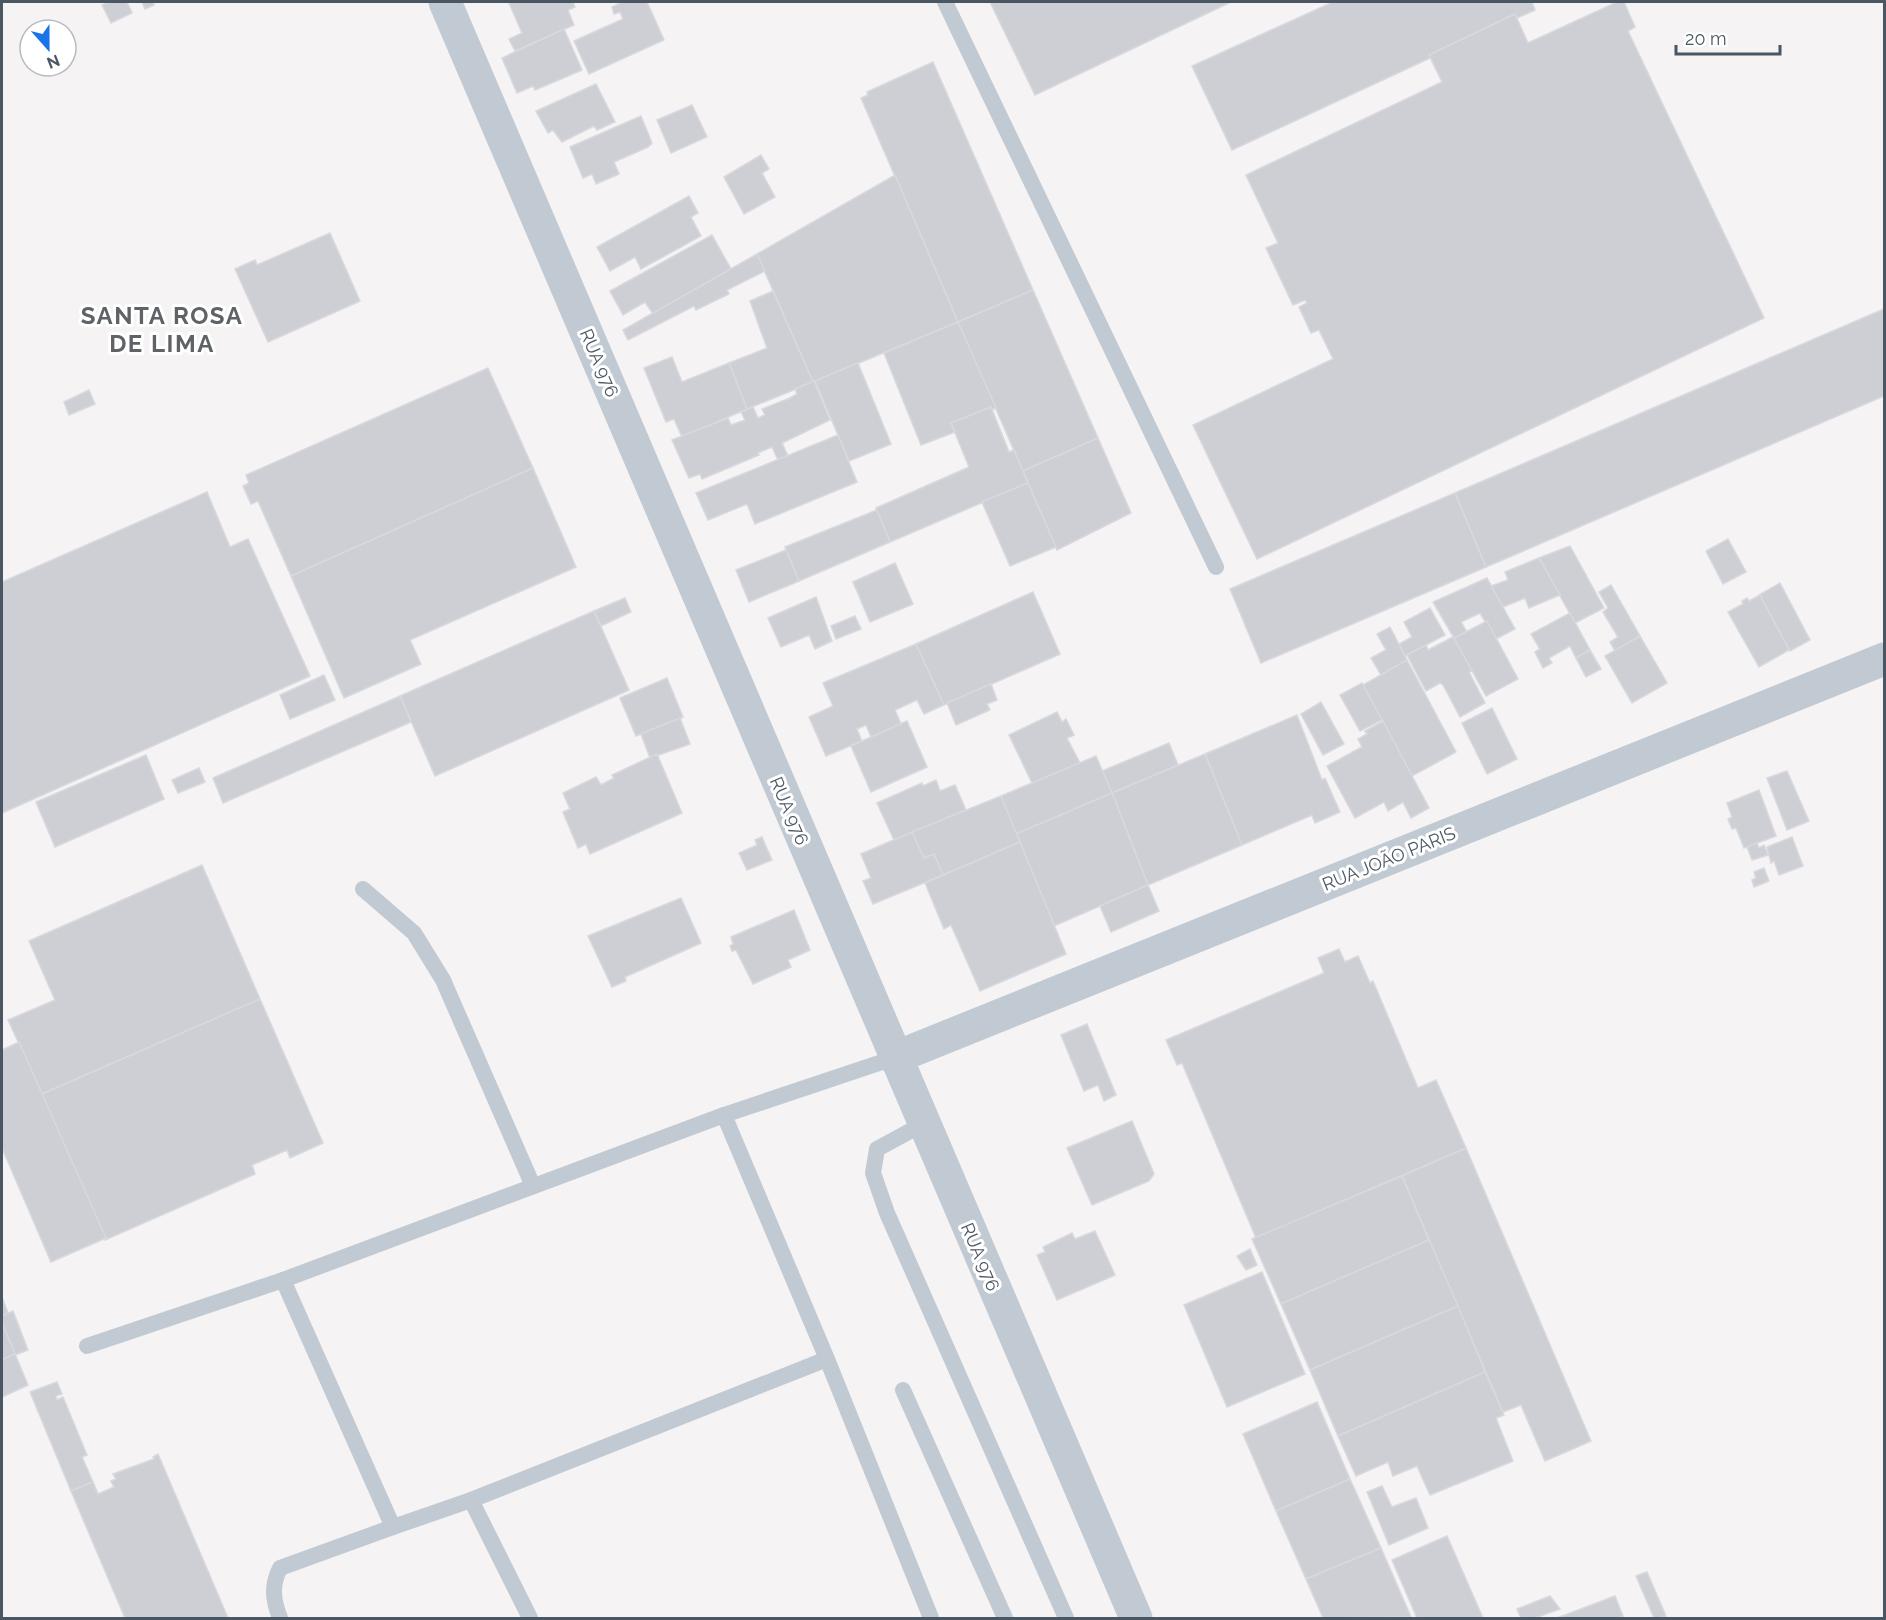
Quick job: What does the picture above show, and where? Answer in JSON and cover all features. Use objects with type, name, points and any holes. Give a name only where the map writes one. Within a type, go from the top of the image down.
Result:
[{"type":"street","name":"RUA 976","points":[[445,2],[894,1058],[1136,1618]]},
{"type":"street","name":"RUA JOÃO PARIS","points":[[894,1058],[1884,659]]},
{"type":"lane","points":[[945,2],[1216,567]]},
{"type":"lane","points":[[363,889],[414,933],[443,980],[532,1186]]},
{"type":"lane","points":[[87,1346],[283,1280],[723,1114],[894,1058]]},
{"type":"lane","points":[[723,1114],[827,1359],[931,1618]]},
{"type":"lane","points":[[923,1124],[877,1149],[873,1173],[887,1213],[1066,1618]]},
{"type":"lane","points":[[283,1280],[393,1527]]},
{"type":"lane","points":[[280,1618],[274,1604],[273,1582],[280,1568],[471,1500],[827,1359]]},
{"type":"lane","points":[[903,1390],[1005,1618]]},
{"type":"lane","points":[[471,1500],[530,1618]]},
{"type":"building","points":[[110,2],[127,2],[132,13],[111,23],[102,5]]},
{"type":"building","points":[[142,2],[153,2],[154,5],[145,9]]},
{"type":"building","points":[[573,2],[575,7],[568,10],[574,25],[515,51],[509,39],[522,33],[509,3]]},
{"type":"building","points":[[623,2],[647,2],[664,40],[589,74],[574,41],[623,19],[620,12],[614,14],[612,7]]},
{"type":"building","points":[[990,2],[1231,2],[1035,95]]},
{"type":"building","points":[[1333,2],[1532,2],[1535,10],[1517,18],[1515,14],[1429,55],[1430,58],[1232,150],[1192,66]]},
{"type":"building","points":[[1617,2],[1624,2],[1635,27],[1628,31],[1764,318],[1257,559],[1193,425],[1333,359],[1319,330],[1311,333],[1299,307],[1307,303],[1305,300],[1293,305],[1266,248],[1278,243],[1246,175],[1442,82],[1429,55],[1515,14],[1528,43]]},
{"type":"building","points":[[564,29],[582,70],[535,90],[533,86],[517,93],[502,58]]},
{"type":"building","points":[[933,62],[1033,290],[958,322],[861,98],[868,95],[867,92]]},
{"type":"building","points":[[596,84],[615,122],[597,130],[594,126],[562,142],[553,130],[548,133],[536,111]]},
{"type":"building","points":[[692,105],[707,137],[671,153],[657,120]]},
{"type":"building","points":[[641,116],[652,143],[614,162],[619,174],[596,184],[592,174],[583,178],[570,147]]},
{"type":"building","points":[[761,155],[769,169],[762,173],[775,197],[744,214],[724,177]]},
{"type":"building","points":[[895,175],[958,322],[813,382],[757,254]]},
{"type":"building","points":[[689,196],[698,213],[691,217],[701,236],[641,269],[635,257],[610,271],[597,247]]},
{"type":"building","points":[[330,233],[360,301],[268,342],[235,269],[255,260],[257,265]]},
{"type":"building","points":[[712,235],[731,269],[653,314],[645,302],[623,315],[610,291]]},
{"type":"building","points":[[757,254],[765,271],[727,290],[729,294],[696,310],[694,306],[628,340],[623,330]]},
{"type":"building","points":[[1033,290],[1098,438],[1023,471],[958,322]]},
{"type":"building","points":[[773,291],[813,382],[747,409],[729,363],[767,348],[750,301]]},
{"type":"building","points":[[1884,309],[1884,396],[1486,567],[1455,493]]},
{"type":"building","points":[[958,322],[996,408],[992,410],[991,407],[951,423],[955,432],[921,445],[884,353]]},
{"type":"building","points":[[672,357],[682,382],[729,363],[747,409],[682,437],[674,419],[666,422],[644,368]]},
{"type":"building","points":[[858,363],[891,444],[849,461],[815,381]]},
{"type":"building","points":[[488,368],[533,468],[291,576],[258,501],[251,504],[243,486],[249,483],[246,475]]},
{"type":"building","points":[[814,381],[830,420],[782,443],[788,456],[778,460],[772,447],[758,453],[759,455],[702,479],[700,474],[689,478],[672,440],[728,418],[731,425],[745,420],[741,412],[753,407],[758,418],[765,415],[762,409],[790,398],[797,394],[795,389]]},
{"type":"building","points":[[89,390],[95,404],[69,415],[64,402]]},
{"type":"building","points":[[991,407],[1009,452],[1014,450],[1028,483],[890,542],[876,508],[969,467],[951,423]]},
{"type":"building","points":[[838,435],[857,482],[755,524],[747,504],[708,520],[696,493]]},
{"type":"building","points":[[1098,438],[1131,513],[1057,550],[1023,471]]},
{"type":"building","points":[[533,468],[576,567],[410,640],[421,664],[344,698],[291,576]]},
{"type":"building","points":[[1028,483],[1056,547],[1010,566],[982,502]]},
{"type":"building","points":[[207,492],[230,547],[248,539],[310,676],[2,813],[2,582]]},
{"type":"building","points":[[1455,493],[1486,567],[1261,663],[1230,589]]},
{"type":"building","points":[[877,510],[890,542],[799,581],[785,547]]},
{"type":"building","points":[[1728,539],[1746,572],[1723,584],[1706,551]]},
{"type":"building","points":[[1570,546],[1604,608],[1575,623],[1539,558]]},
{"type":"building","points":[[786,550],[799,581],[749,602],[736,570]]},
{"type":"building","points":[[1539,558],[1560,595],[1529,608],[1525,598],[1503,607],[1491,586],[1508,580],[1505,572]]},
{"type":"building","points":[[895,563],[913,604],[870,622],[853,582]]},
{"type":"building","points":[[1487,578],[1515,629],[1496,639],[1480,613],[1461,622],[1467,632],[1454,638],[1433,602]]},
{"type":"building","points":[[1780,583],[1810,640],[1790,651],[1759,595]]},
{"type":"building","points":[[1611,585],[1640,636],[1615,651],[1610,642],[1618,637],[1603,612],[1608,608],[1599,592]]},
{"type":"building","points":[[1033,592],[1060,654],[944,705],[916,644]]},
{"type":"building","points":[[1760,595],[1789,650],[1759,667],[1728,612],[1743,604],[1742,601],[1747,598],[1749,601]]},
{"type":"building","points":[[816,597],[832,641],[815,649],[809,635],[781,647],[768,618]]},
{"type":"building","points":[[625,598],[631,612],[601,626],[594,611]]},
{"type":"building","points":[[1430,608],[1445,635],[1405,656],[1399,644],[1412,637],[1404,622]]},
{"type":"building","points":[[594,611],[629,690],[435,776],[400,696]]},
{"type":"building","points":[[1570,613],[1590,650],[1576,658],[1570,646],[1549,658],[1552,663],[1543,668],[1535,652],[1540,649],[1531,634]]},
{"type":"building","points":[[855,616],[861,629],[836,639],[831,626]]},
{"type":"building","points":[[1487,621],[1518,679],[1486,696],[1454,638]]},
{"type":"building","points":[[1390,627],[1407,660],[1381,675],[1371,658],[1386,650],[1377,634]]},
{"type":"building","points":[[1640,636],[1667,683],[1632,703],[1605,656]]},
{"type":"building","points":[[1453,637],[1472,671],[1469,672],[1485,703],[1460,717],[1443,685],[1440,683],[1426,691],[1407,655],[1426,645],[1428,650]]},
{"type":"building","points":[[916,644],[944,705],[924,714],[917,700],[895,710],[901,724],[871,737],[866,725],[857,729],[862,741],[826,756],[809,717],[833,706],[823,683]]},
{"type":"building","points":[[1590,650],[1601,669],[1586,677],[1576,658]]},
{"type":"building","points":[[1407,660],[1456,752],[1412,776],[1363,685]]},
{"type":"building","points":[[324,675],[335,700],[290,719],[280,695]]},
{"type":"building","points":[[667,678],[683,717],[636,736],[620,698]]},
{"type":"building","points":[[1362,683],[1382,720],[1360,731],[1340,695]]},
{"type":"building","points":[[991,684],[997,700],[987,704],[990,710],[956,725],[947,703]]},
{"type":"building","points":[[400,696],[411,722],[223,803],[213,778]]},
{"type":"building","points":[[1321,702],[1344,744],[1323,755],[1301,714]]},
{"type":"building","points":[[1492,708],[1517,759],[1487,774],[1462,723]]},
{"type":"building","points":[[1057,712],[1062,722],[1066,719],[1074,735],[1067,738],[1080,763],[1032,783],[1009,735]]},
{"type":"building","points":[[1297,715],[1322,780],[1325,778],[1340,812],[1315,823],[1312,815],[1242,845],[1205,754]]},
{"type":"building","points":[[680,718],[690,744],[650,758],[641,734]]},
{"type":"building","points":[[907,721],[927,767],[871,792],[851,746]]},
{"type":"building","points":[[1383,721],[1429,808],[1411,818],[1403,802],[1388,811],[1384,802],[1355,818],[1327,766],[1362,747],[1358,739],[1367,734],[1365,731]]},
{"type":"building","points":[[1169,743],[1178,765],[1112,793],[1102,771]]},
{"type":"building","points":[[657,754],[682,813],[590,854],[586,844],[578,848],[563,812],[570,809],[563,793],[596,777],[601,785],[614,778],[612,775]]},
{"type":"building","points":[[1205,754],[1242,845],[1148,885],[1112,793]]},
{"type":"building","points":[[146,755],[164,799],[55,847],[36,802]]},
{"type":"building","points":[[1096,756],[1112,793],[1016,834],[1001,796]]},
{"type":"building","points":[[199,768],[205,782],[178,793],[172,780]]},
{"type":"building","points":[[1787,771],[1809,821],[1787,830],[1767,778]]},
{"type":"building","points":[[936,780],[940,791],[955,785],[966,810],[894,840],[877,803],[922,783],[923,786]]},
{"type":"building","points":[[1759,790],[1776,836],[1744,848],[1736,828],[1732,829],[1728,819],[1732,817],[1727,803]]},
{"type":"building","points":[[1112,793],[1148,885],[1054,926],[1016,834]]},
{"type":"building","points":[[1001,796],[1020,842],[943,875],[934,854],[924,858],[912,832]]},
{"type":"building","points":[[912,832],[924,858],[934,854],[943,875],[873,904],[863,881],[871,878],[861,854]]},
{"type":"building","points":[[762,837],[772,860],[747,870],[739,853],[757,845],[755,840]]},
{"type":"building","points":[[1792,837],[1803,866],[1779,875],[1774,861],[1771,863],[1767,847]]},
{"type":"building","points":[[1020,842],[1066,954],[980,991],[951,925],[944,929],[925,883]]},
{"type":"building","points":[[1757,843],[1759,848],[1764,845],[1768,855],[1752,860],[1747,847]]},
{"type":"building","points":[[202,865],[260,999],[42,1094],[8,1020],[55,1000],[29,941]]},
{"type":"building","points":[[1764,868],[1769,881],[1754,887],[1752,880],[1756,878],[1754,872]]},
{"type":"building","points":[[1148,885],[1159,911],[1111,932],[1100,906]]},
{"type":"building","points":[[681,898],[701,943],[625,977],[626,981],[612,987],[588,936]]},
{"type":"building","points":[[794,910],[810,950],[788,960],[791,967],[753,984],[736,950],[732,951],[731,937]]},
{"type":"building","points":[[1339,949],[1345,962],[1358,956],[1370,983],[1373,981],[1418,1088],[1436,1080],[1466,1148],[1256,1238],[1182,1063],[1177,1065],[1166,1040],[1324,973],[1318,958]]},
{"type":"building","points":[[260,999],[323,1143],[290,1158],[287,1150],[252,1165],[255,1174],[105,1240],[42,1094]]},
{"type":"building","points":[[1087,1024],[1116,1095],[1104,1101],[1098,1085],[1084,1091],[1061,1035]]},
{"type":"building","points":[[19,1042],[106,1238],[51,1262],[2,1148],[2,1050]]},
{"type":"building","points":[[1132,1121],[1154,1174],[1149,1181],[1092,1205],[1067,1148]]},
{"type":"building","points":[[1466,1148],[1591,1441],[1545,1461],[1521,1405],[1503,1412],[1402,1176]]},
{"type":"building","points":[[1402,1176],[1429,1240],[1281,1304],[1252,1239]]},
{"type":"building","points":[[1095,1231],[1115,1275],[1057,1300],[1037,1255],[1045,1252],[1043,1247],[1072,1233],[1075,1239]]},
{"type":"building","points":[[1429,1240],[1458,1306],[1310,1370],[1281,1304]]},
{"type":"building","points":[[1250,1249],[1257,1265],[1246,1270],[1237,1256]]},
{"type":"building","points":[[1262,1272],[1305,1374],[1227,1407],[1184,1305]]},
{"type":"building","points":[[2,1297],[8,1313],[2,1316]]},
{"type":"building","points":[[1458,1306],[1485,1372],[1338,1436],[1310,1370]]},
{"type":"building","points":[[13,1311],[28,1350],[15,1355],[2,1323],[2,1316]]},
{"type":"building","points":[[2,1323],[15,1354],[2,1360]]},
{"type":"building","points":[[15,1354],[28,1385],[2,1397],[2,1360]]},
{"type":"building","points":[[1485,1372],[1504,1415],[1496,1418],[1513,1461],[1430,1495],[1417,1466],[1393,1476],[1388,1462],[1356,1476],[1338,1436]]},
{"type":"building","points":[[57,1382],[62,1394],[56,1396],[57,1400],[63,1397],[87,1455],[82,1457],[93,1482],[71,1491],[30,1392]]},
{"type":"building","points":[[1317,1402],[1350,1479],[1276,1511],[1243,1434]]},
{"type":"building","points":[[158,1454],[228,1618],[125,1618],[71,1491],[93,1482],[98,1494],[114,1487],[111,1481],[116,1479],[113,1474],[154,1459],[153,1457]]},
{"type":"building","points":[[1350,1479],[1381,1548],[1306,1579],[1276,1511]]},
{"type":"building","points":[[1382,1486],[1392,1507],[1416,1498],[1428,1528],[1389,1545],[1367,1492]]},
{"type":"building","points":[[1447,1536],[1483,1618],[1417,1618],[1392,1560]]},
{"type":"building","points":[[1381,1548],[1411,1617],[1323,1618],[1306,1579]]},
{"type":"building","points":[[1647,1572],[1666,1616],[1654,1618],[1636,1576]]},
{"type":"building","points":[[1550,1596],[1560,1609],[1535,1618],[1521,1618],[1517,1609]]},
{"type":"building","points":[[1615,1596],[1623,1616],[1618,1618],[1557,1618]]},
{"type":"district","name":"SANTA ROSA DE LIMA","points":[[162,330]]}]
